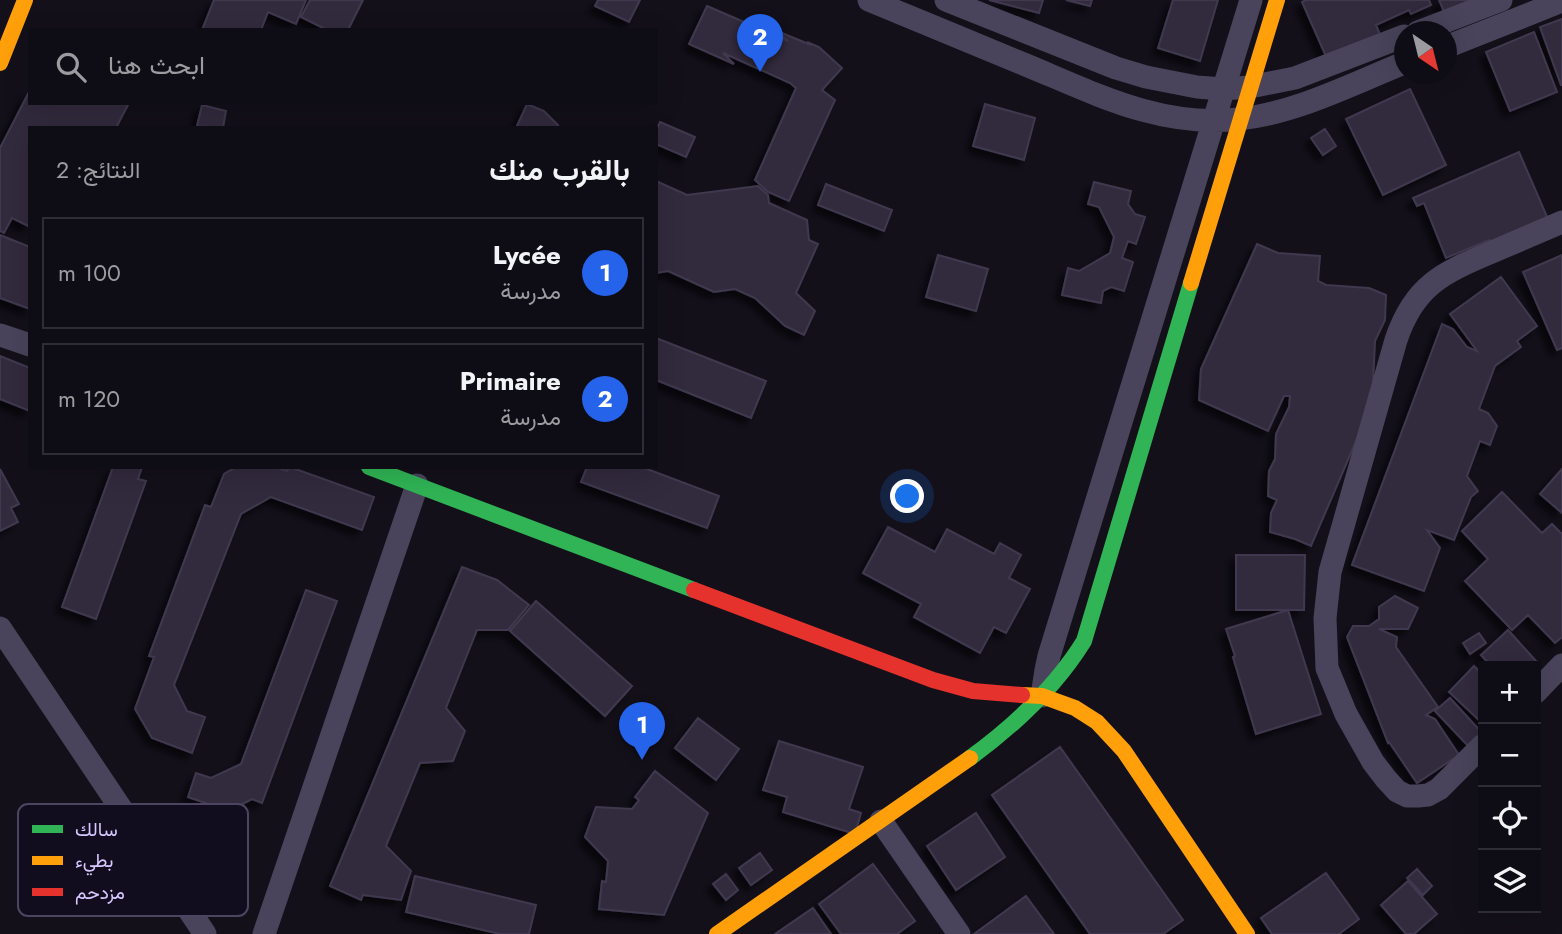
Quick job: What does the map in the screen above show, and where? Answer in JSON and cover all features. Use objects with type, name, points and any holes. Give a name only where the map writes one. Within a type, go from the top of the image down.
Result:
[{"type":"street","points":[[869,0],[1135,109],[1185,119],[1213,121],[1269,114],[1297,106],[1394,67]]},
{"type":"street","points":[[946,0],[1136,74],[1197,87],[1250,87],[1295,78],[1394,40]]},
{"type":"street","points":[[1042,696],[1049,656],[1251,0]]},
{"type":"street","points":[[717,934],[972,757],[1007,730],[1073,661],[1084,641],[1277,0]]},
{"type":"street","points":[[1447,21],[1501,0]]},
{"type":"street","points":[[0,64],[21,1]]},
{"type":"street","points":[[1457,43],[1562,1]]},
{"type":"street","points":[[1478,750],[1439,789],[1428,794],[1407,796],[1386,779],[1373,762],[1346,714],[1327,668],[1325,618],[1330,572],[1398,333],[1416,299],[1433,282],[1452,270],[1562,222]]},
{"type":"street","points":[[0,335],[28,344]]},
{"type":"street","points":[[374,469],[933,680],[982,692],[1042,696],[1075,708],[1111,734],[1124,751],[1247,934]]},
{"type":"street","points":[[264,934],[417,485]]},
{"type":"street","points":[[0,628],[118,804]]},
{"type":"street","points":[[1541,687],[1562,665]]},
{"type":"street","points":[[881,821],[959,934]]},
{"type":"street","points":[[193,916],[205,934]]},
{"type":"building","points":[[214,0],[306,0],[296,24],[268,12],[262,28],[203,28]]},
{"type":"building","points":[[310,0],[363,0],[349,28],[323,28],[301,17]]},
{"type":"building","points":[[598,0],[640,0],[629,22],[595,6]]},
{"type":"building","points":[[989,0],[1043,0],[1039,13]]},
{"type":"building","points":[[1066,0],[1092,0],[1090,6]]},
{"type":"building","points":[[1173,0],[1218,0],[1200,61],[1158,48]]},
{"type":"building","points":[[1429,0],[1431,5],[1411,14],[1409,10],[1376,25],[1381,37],[1328,61],[1302,2]]},
{"type":"building","points":[[1439,0],[1478,0],[1445,14]]},
{"type":"building","points":[[707,6],[788,41],[777,31],[819,47],[842,68],[822,90],[835,100],[789,201],[768,192],[755,180],[796,88],[723,53],[734,64],[689,44]]},
{"type":"building","points":[[1562,19],[1562,85],[1561,85],[1540,27]]},
{"type":"building","points":[[1534,32],[1557,92],[1510,111],[1486,52]]},
{"type":"building","points":[[1410,89],[1446,165],[1383,195],[1346,119]]},
{"type":"building","points":[[28,94],[28,105],[128,105],[117,126],[28,126],[28,226],[12,218],[4,233],[0,231],[0,148]]},
{"type":"building","points":[[985,104],[1035,118],[1024,160],[973,146]]},
{"type":"building","points":[[202,105],[226,111],[223,126],[197,126]]},
{"type":"building","points":[[527,105],[529,105],[544,111],[558,126],[517,126]]},
{"type":"building","points":[[660,122],[695,137],[686,157],[658,145]]},
{"type":"building","points":[[1325,129],[1336,146],[1323,155],[1311,138]]},
{"type":"building","points":[[1519,152],[1548,219],[1490,244],[1489,240],[1446,258],[1424,203],[1417,206],[1413,198]]},
{"type":"building","points":[[658,182],[687,195],[758,186],[768,195],[769,203],[807,220],[809,240],[818,244],[796,293],[815,311],[804,335],[785,326],[755,298],[735,289],[714,292],[668,271],[658,273]]},
{"type":"building","points":[[1094,182],[1131,191],[1128,204],[1135,214],[1145,217],[1136,244],[1128,241],[1122,258],[1133,262],[1124,291],[1111,287],[1103,291],[1101,303],[1062,295],[1068,268],[1079,271],[1110,253],[1114,237],[1099,207],[1088,204]]},
{"type":"building","points":[[826,184],[892,210],[884,231],[818,205]]},
{"type":"building","points":[[0,235],[28,246],[28,308],[0,298]]},
{"type":"building","points":[[1257,244],[1278,253],[1320,256],[1318,281],[1326,285],[1369,288],[1386,295],[1385,320],[1375,341],[1372,404],[1311,546],[1270,532],[1271,513],[1277,500],[1268,496],[1269,471],[1275,459],[1276,434],[1289,407],[1290,396],[1284,396],[1268,431],[1199,400],[1201,369]]},
{"type":"building","points":[[938,255],[988,269],[976,311],[926,297]]},
{"type":"building","points":[[1562,255],[1562,348],[1557,350],[1523,272]]},
{"type":"building","points":[[1501,277],[1537,326],[1517,341],[1521,347],[1495,366],[1479,409],[1488,413],[1497,426],[1490,445],[1480,441],[1467,476],[1478,491],[1471,497],[1454,540],[1427,530],[1440,548],[1424,591],[1352,565],[1442,324],[1453,329],[1467,347],[1477,351],[1450,314]]},
{"type":"building","points":[[658,339],[766,381],[751,418],[658,381]]},
{"type":"building","points":[[0,356],[28,367],[28,410],[0,399]]},
{"type":"building","points":[[0,469],[19,504],[11,508],[18,522],[0,531]]},
{"type":"building","points":[[112,469],[141,469],[138,479],[146,481],[96,619],[62,607]]},
{"type":"building","points":[[233,469],[296,469],[374,497],[362,530],[271,497],[241,514],[174,685],[187,711],[205,717],[192,753],[152,738],[135,709],[154,657],[149,656],[205,505],[211,507],[224,474]]},
{"type":"building","points":[[586,469],[647,469],[719,496],[707,528],[581,482]]},
{"type":"building","points":[[1562,469],[1562,513],[1540,494]]},
{"type":"building","points":[[1502,492],[1542,533],[1552,524],[1562,534],[1562,637],[1555,643],[1528,615],[1512,630],[1465,581],[1488,559],[1462,531]]},
{"type":"building","points":[[888,527],[935,552],[947,529],[994,554],[1000,543],[1021,555],[1009,578],[1030,589],[1006,633],[994,627],[980,653],[914,617],[921,604],[863,573]]},
{"type":"building","points":[[1236,555],[1305,555],[1304,610],[1236,610]]},
{"type":"building","points":[[462,567],[497,580],[529,605],[508,630],[477,630],[446,708],[465,731],[453,761],[420,763],[386,846],[411,871],[401,900],[363,895],[361,900],[330,886]]},
{"type":"building","points":[[306,590],[337,601],[262,803],[252,799],[242,804],[208,804],[188,797],[196,773],[211,778],[241,764]]},
{"type":"building","points":[[1395,596],[1418,608],[1408,629],[1379,629],[1397,637],[1396,647],[1438,707],[1426,715],[1435,719],[1459,755],[1417,783],[1388,743],[1347,637],[1353,626],[1369,626],[1379,619],[1379,607]]},
{"type":"building","points":[[536,601],[632,686],[605,716],[510,631]]},
{"type":"building","points":[[1288,610],[1321,714],[1256,734],[1226,629]]},
{"type":"building","points":[[1508,630],[1536,661],[1486,661],[1481,655]]},
{"type":"building","points":[[1479,633],[1486,643],[1470,654],[1463,643]]},
{"type":"building","points":[[1474,666],[1478,670],[1478,719],[1449,692]]},
{"type":"building","points":[[1450,698],[1478,729],[1478,738],[1468,746],[1435,711]]},
{"type":"building","points":[[698,718],[739,749],[716,780],[675,748]]},
{"type":"building","points":[[779,741],[863,767],[849,809],[861,813],[855,834],[783,812],[787,797],[763,790]]},
{"type":"building","points":[[1060,747],[1183,920],[1163,934],[1090,934],[992,795]]},
{"type":"building","points":[[655,771],[708,813],[664,915],[599,909],[602,881],[606,882],[608,861],[585,837],[596,807],[632,809],[639,800],[635,797]]},
{"type":"building","points":[[976,813],[1005,857],[956,890],[927,846]]},
{"type":"building","points":[[760,853],[772,870],[751,885],[739,868]]},
{"type":"building","points":[[873,864],[915,921],[897,934],[841,934],[819,904]]},
{"type":"building","points":[[1417,869],[1432,886],[1423,895],[1407,878]]},
{"type":"building","points":[[1326,873],[1359,919],[1339,934],[1272,934],[1261,918]]},
{"type":"building","points":[[726,874],[738,890],[726,900],[713,884]]},
{"type":"building","points":[[415,876],[536,905],[529,934],[500,934],[406,912]]},
{"type":"building","points":[[1408,881],[1437,914],[1414,934],[1406,934],[1381,905]]},
{"type":"building","points":[[1026,896],[1054,934],[974,934]]},
{"type":"building","points":[[813,908],[831,934],[775,934]]},
{"type":"traffic: fast","points":[[970,758],[1033,705],[1084,641],[1191,283]]},
{"type":"traffic: fast","points":[[374,469],[694,590]]},
{"type":"traffic: slow","points":[[0,63],[25,0]]},
{"type":"traffic: slow","points":[[1191,283],[1277,0]]},
{"type":"traffic: slow","points":[[1022,695],[1042,696],[1075,708],[1097,722],[1124,751],[1247,934]]},
{"type":"traffic: slow","points":[[717,934],[970,758]]},
{"type":"traffic: jam","points":[[694,590],[933,680],[973,691],[1022,695]]},
{"type":"place","name":"Primaire","points":[[760,72]]},
{"type":"place","name":"Lycée","points":[[642,760]]}]
